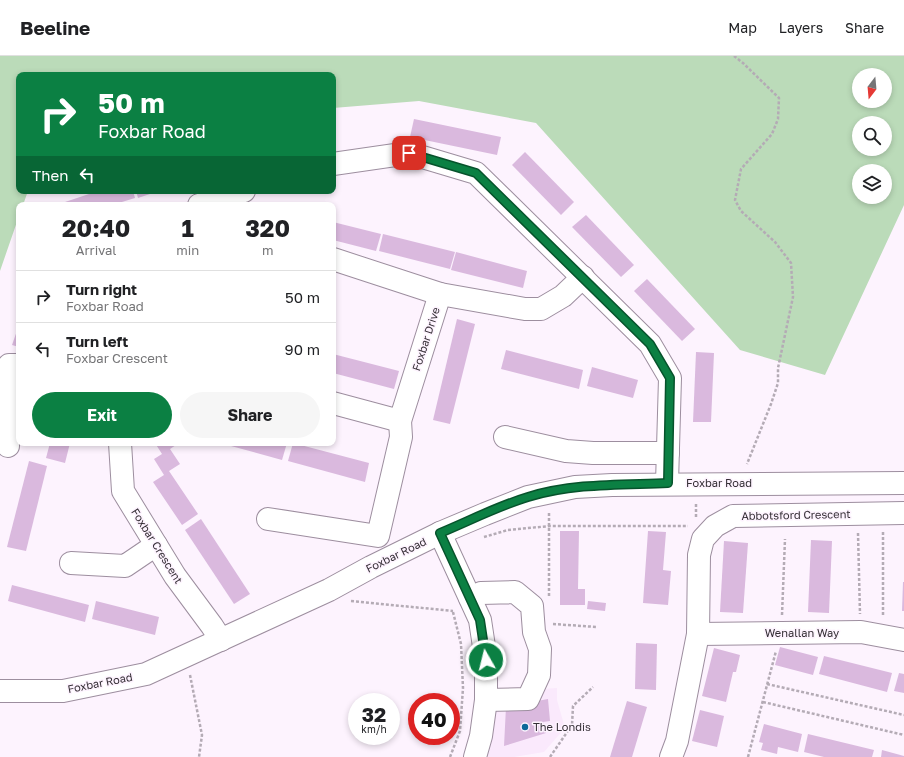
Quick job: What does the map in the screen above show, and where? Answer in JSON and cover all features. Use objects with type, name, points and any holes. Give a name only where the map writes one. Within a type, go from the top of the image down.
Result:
[{"type":"street","points":[[336,164],[409,153],[476,173],[584,277],[650,344],[670,378],[668,483]]},
{"type":"street","points":[[209,202],[234,194]]},
{"type":"street","points":[[336,260],[440,294]]},
{"type":"street","name":"Foxbar Drive","points":[[268,519],[378,536],[401,436],[400,421],[440,294],[525,309],[541,309],[563,296],[584,277]]},
{"type":"street","points":[[8,446],[9,365],[16,365]]},
{"type":"street","points":[[336,404],[400,421]]},
{"type":"street","points":[[505,437],[566,451],[586,453],[668,453]]},
{"type":"street","name":"Foxbar Crescent","points":[[120,446],[123,490],[175,576],[221,640]]},
{"type":"street","name":"Foxbar Road","points":[[0,691],[63,691],[146,674],[329,590],[371,567],[440,533],[528,497],[548,492],[575,487],[668,483],[904,483]]},
{"type":"street","points":[[868,483],[870,514]]},
{"type":"street","name":"Abbotsford Crescent","points":[[673,756],[698,634],[699,555],[703,539],[715,526],[732,516],[904,513]]},
{"type":"street","points":[[440,533],[458,604],[480,620],[486,660],[486,700],[481,736],[476,757]]},
{"type":"street","points":[[71,563],[125,566],[156,545]]},
{"type":"street","points":[[458,604],[481,593],[515,592],[532,606],[534,632],[540,649],[539,675],[528,699],[486,700]]},
{"type":"street","name":"Wenallan Way","points":[[698,634],[861,632],[904,640]]},
{"type":"path","points":[[734,56],[743,62],[779,98],[778,119],[772,134],[741,169],[734,200],[741,211],[775,242],[792,263],[793,297],[778,368],[778,383],[739,483]]},
{"type":"path","points":[[548,492],[550,526],[549,601]]},
{"type":"path","points":[[861,632],[870,514]]},
{"type":"path","points":[[870,514],[883,635]]},
{"type":"path","points":[[478,539],[508,530],[550,526],[715,526]]},
{"type":"path","points":[[329,590],[338,600],[458,604],[480,620]]},
{"type":"path","points":[[450,757],[460,731],[463,688],[458,604]]},
{"type":"path","points":[[534,632],[549,624],[597,627]]},
{"type":"path","points":[[186,656],[202,735],[199,757]]},
{"type":"path","points":[[767,684],[904,715]]},
{"type":"path","points":[[550,757],[572,725],[573,706],[593,688]]},
{"type":"path","points":[[763,702],[904,735]]},
{"type":"shaded area","points":[[557,688],[557,700],[565,728],[544,752],[514,757],[484,757],[492,711],[509,691]]},
{"type":"green space","points":[[0,56],[904,56],[904,205],[825,375],[740,350],[536,123],[419,101],[336,108],[336,72],[16,72],[16,194],[27,194],[24,202],[16,202],[16,225],[0,271]]},
{"type":"building","points":[[414,119],[501,137],[497,155],[410,137]]},
{"type":"building","points":[[525,152],[574,202],[561,215],[512,165]]},
{"type":"building","points":[[89,194],[134,194],[135,198],[122,202],[65,202]]},
{"type":"building","points":[[137,194],[150,194],[138,198]]},
{"type":"building","points":[[586,215],[634,265],[621,277],[572,227]]},
{"type":"building","points":[[336,223],[381,234],[376,251],[336,241]]},
{"type":"building","points":[[383,234],[455,252],[450,269],[379,251]]},
{"type":"building","points":[[456,252],[527,271],[523,288],[451,270]]},
{"type":"building","points":[[647,279],[695,329],[682,341],[634,291]]},
{"type":"building","points":[[457,319],[475,324],[450,424],[433,420]]},
{"type":"building","points":[[16,334],[16,346],[12,345]]},
{"type":"building","points":[[506,350],[583,370],[579,389],[501,369]]},
{"type":"building","points":[[696,352],[714,353],[711,422],[693,422]]},
{"type":"building","points":[[336,355],[399,371],[394,389],[336,374]]},
{"type":"building","points":[[592,367],[638,380],[633,398],[587,386]]},
{"type":"building","points":[[49,446],[69,446],[65,463],[46,458]]},
{"type":"building","points":[[157,446],[174,446],[170,449],[180,464],[169,471],[198,514],[182,525],[153,482],[164,475],[154,459],[162,454]]},
{"type":"building","points":[[231,446],[286,446],[282,460]]},
{"type":"building","points":[[292,446],[304,446],[369,463],[365,482],[288,461]]},
{"type":"building","points":[[29,461],[47,466],[26,551],[7,547]]},
{"type":"building","points":[[201,519],[250,594],[234,604],[185,530]]},
{"type":"building","points":[[560,531],[579,531],[578,589],[585,589],[585,605],[560,605]]},
{"type":"building","points":[[648,531],[666,532],[663,570],[671,571],[668,605],[643,603]]},
{"type":"building","points":[[811,540],[832,541],[829,613],[808,612]]},
{"type":"building","points":[[724,541],[748,543],[743,613],[720,612]]},
{"type":"building","points":[[903,582],[904,611],[902,611]]},
{"type":"building","points":[[12,585],[89,605],[85,622],[8,601]]},
{"type":"building","points":[[96,601],[159,617],[155,635],[92,619]]},
{"type":"building","points":[[588,601],[606,603],[605,611],[587,609]]},
{"type":"building","points":[[636,643],[657,644],[656,690],[635,689]]},
{"type":"building","points":[[780,647],[818,657],[813,675],[775,665]]},
{"type":"building","points":[[714,648],[740,655],[736,672],[733,672],[726,702],[702,696]]},
{"type":"building","points":[[824,656],[892,673],[887,692],[819,674]]},
{"type":"building","points":[[899,673],[904,674],[904,693],[894,691]]},
{"type":"building","name":"The Londis","points":[[548,699],[550,721],[543,722],[546,733],[504,746],[506,707]]},
{"type":"building","points":[[627,701],[647,707],[632,757],[610,757]]},
{"type":"building","points":[[700,710],[724,716],[717,747],[692,741]]},
{"type":"building","points":[[764,724],[802,734],[798,752],[778,747],[777,754],[761,750],[763,743],[759,742]]},
{"type":"building","points":[[808,734],[874,750],[872,757],[824,757],[804,752]]},
{"type":"building","points":[[882,750],[904,756],[904,757],[881,757]]},
{"type":"place","name":"The Londis","points":[[525,727]]},
{"type":"route","points":[[409,153],[476,173],[584,277],[650,344],[670,378],[668,483],[575,487],[548,492],[528,497],[440,533],[480,620],[486,660]]}]
